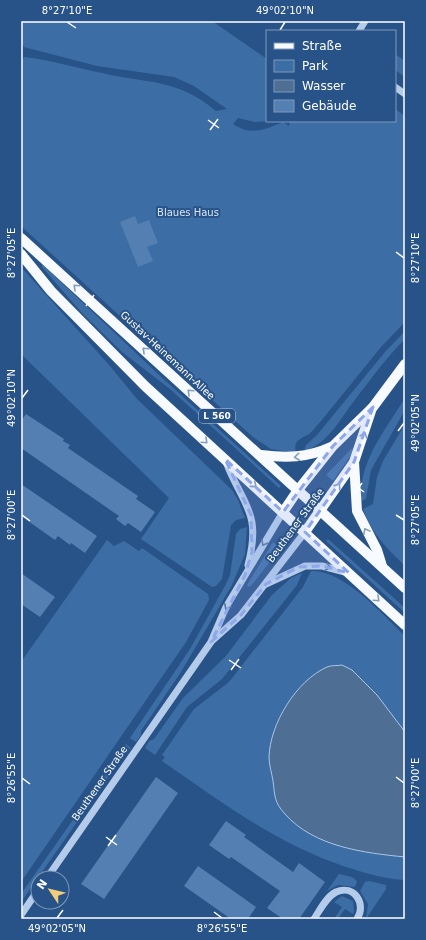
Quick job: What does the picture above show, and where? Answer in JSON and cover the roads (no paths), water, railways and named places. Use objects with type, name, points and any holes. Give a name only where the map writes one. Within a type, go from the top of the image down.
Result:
[{"type":"main road","name":"Gustav-Heinemann-Allee","points":[[21,238],[261,455],[405,588]]},
{"type":"main road","name":"L 560","points":[[21,254],[51,291],[145,386],[405,624]]},
{"type":"main road","name":"Beuthener Straße","points":[[283,512],[298,490],[333,446],[373,406],[405,364]]},
{"type":"main road","name":"Beuthener Straße","points":[[305,532],[354,462],[373,406]]},
{"type":"main road","points":[[261,455],[288,458],[302,457],[333,446]]},
{"type":"main road","points":[[354,462],[357,510],[377,550],[382,566]]},
{"type":"street","points":[[360,30],[365,21]]},
{"type":"street","points":[[396,88],[405,94]]},
{"type":"street","points":[[225,459],[231,475],[248,505],[253,521],[252,552],[246,575]]},
{"type":"street","name":"Beuthener Straße","points":[[53,870],[211,642],[226,607],[283,512]]},
{"type":"street","name":"Beuthener Straße","points":[[211,642],[241,615],[305,532]]},
{"type":"street","points":[[266,584],[305,566],[322,566],[349,573]]},
{"type":"street","points":[[314,919],[331,895],[345,891],[355,895],[360,901],[362,910],[358,919]]},
{"type":"street","points":[[21,915],[30,902]]},
{"type":"water","points":[[342,665],[352,670],[377,695],[405,732],[405,857],[357,850],[325,841],[310,834],[297,825],[281,810],[276,799],[269,757],[274,731],[280,718],[295,693],[305,682],[327,667]]},
{"type":"park label","name":"Blaues Haus","points":[[188,212]]}]
